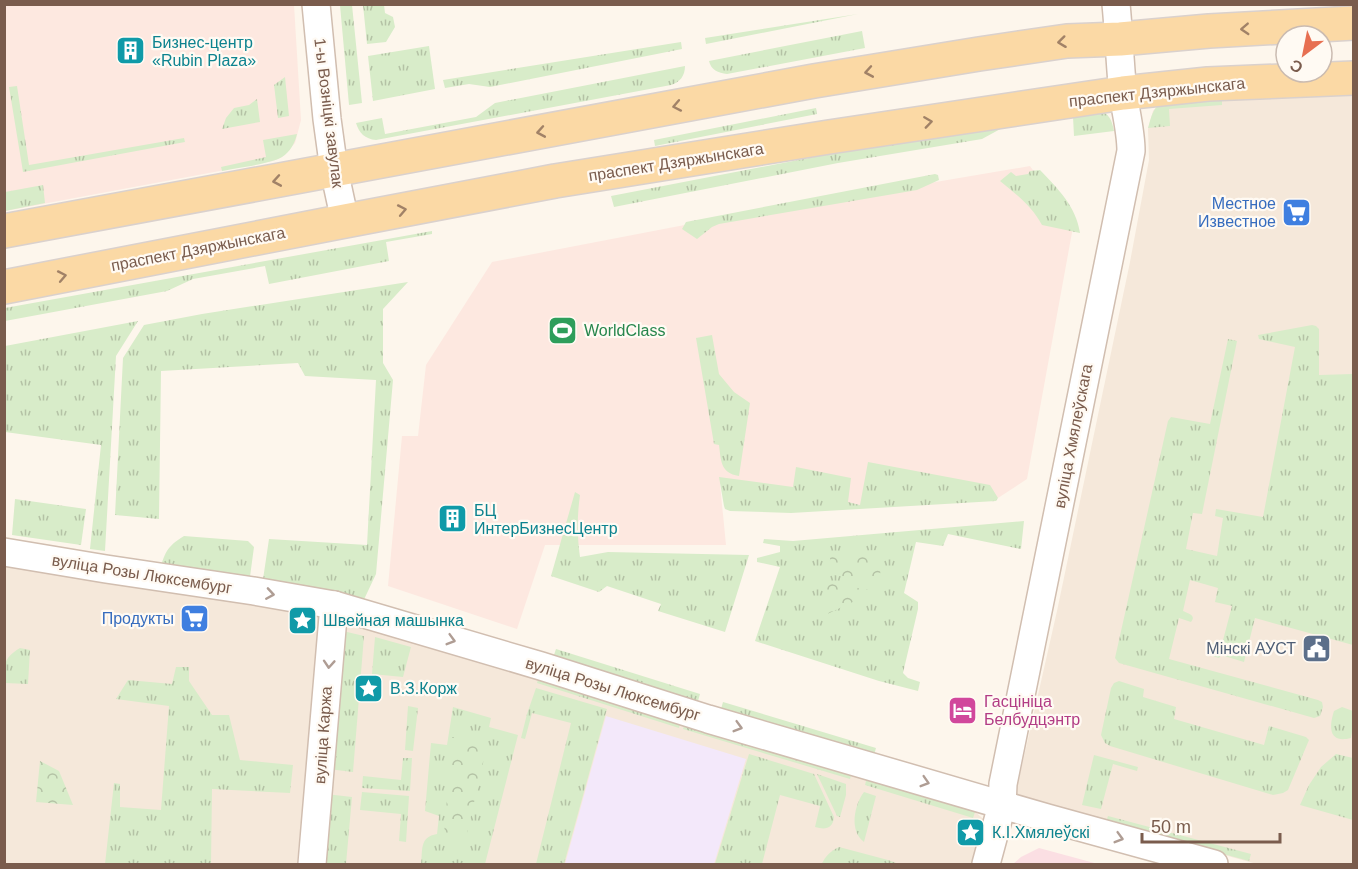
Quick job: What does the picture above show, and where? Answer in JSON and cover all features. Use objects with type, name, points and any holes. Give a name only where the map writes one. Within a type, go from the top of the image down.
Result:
[{"type":"main road","points":[[4,231],[879,70],[1067,41],[1353,23]]},
{"type":"main road","name":"праспект Дзяржынскага","points":[[4,287],[345,220],[578,178],[829,137],[1123,93],[1208,84],[1353,78]]},
{"type":"street","name":"1-ы Возніцкі завулак","points":[[316,4],[327,119],[334,170],[345,220]]},
{"type":"street","name":"вуліца Хмялеўскага","points":[[986,864],[1002,805],[1004,784],[1131,151],[1123,93],[1116,4]]},
{"type":"street","name":"вуліца Розы Люксембург","points":[[4,552],[334,605],[708,719],[1214,864]]},
{"type":"street","name":"вуліца Каржа","points":[[312,864],[334,605]]},
{"type":"shaded area","points":[[5,5],[294,5],[301,120],[295,143],[282,157],[273,161],[5,211]]},
{"type":"shaded area","points":[[1353,93],[1353,864],[1257,864],[1024,800],[1016,792],[1057,611],[1130,262],[1149,160],[1148,129],[1153,111],[1158,105],[1170,102]]},
{"type":"shaded area","points":[[1030,166],[1073,227],[1027,479],[998,498],[860,505],[720,484],[726,545],[545,545],[517,629],[388,586],[402,436],[418,436],[426,365],[492,262],[695,223]]},
{"type":"shaded area","points":[[5,559],[316,612],[320,624],[297,864],[5,864]]},
{"type":"shaded area","points":[[360,624],[974,811],[987,822],[979,864],[322,864],[337,636],[350,626]]},
{"type":"shaded area","points":[[606,716],[746,759],[714,864],[565,864]]},
{"type":"shaded area","points":[[1039,848],[1098,864],[1013,864]]},
{"type":"green space","points":[[340,5],[352,5],[362,103],[349,105]]},
{"type":"green space","points":[[363,5],[384,5],[385,13],[393,17],[395,27],[386,42],[367,44]]},
{"type":"green space","points":[[858,14],[706,44],[705,38]]},
{"type":"green space","points":[[862,31],[865,48],[727,74],[715,71],[709,61]]},
{"type":"green space","points":[[681,42],[682,49],[490,87],[469,84],[445,88],[443,80]]},
{"type":"green space","points":[[429,46],[435,89],[373,101],[368,56]]},
{"type":"green space","points":[[685,66],[681,78],[671,85],[376,140],[363,135],[356,123],[382,118],[385,134],[476,117],[495,103]]},
{"type":"green space","points":[[285,77],[289,116],[278,118],[274,85]]},
{"type":"green space","points":[[17,86],[29,165],[184,138],[185,142],[23,172],[9,87]]},
{"type":"green space","points":[[257,99],[260,122],[222,129],[226,118],[234,108],[249,105]]},
{"type":"green space","points":[[1222,100],[1222,105],[1169,109],[1170,126],[1148,128],[1154,110],[1163,104]]},
{"type":"green space","points":[[816,108],[817,114],[655,146],[654,140]]},
{"type":"green space","points":[[1098,110],[1109,118],[1114,131],[1074,136],[1073,117],[1004,127],[982,139],[838,163],[614,207],[611,196],[887,143]]},
{"type":"green space","points":[[297,134],[292,147],[282,157],[262,164],[222,171],[221,167],[266,157],[263,140]]},
{"type":"green space","points":[[1040,170],[1060,191],[1070,206],[1075,214],[1080,233],[1042,225],[1029,206],[1000,181],[1011,172],[1016,176]]},
{"type":"green space","points":[[938,175],[939,180],[917,190],[719,224],[697,239],[682,229],[686,222]]},
{"type":"green space","points":[[43,185],[45,203],[5,211],[5,192]]},
{"type":"green space","points":[[432,231],[432,234],[386,242],[389,261],[269,284],[265,266],[193,279],[167,291],[5,321],[5,308]]},
{"type":"green space","points":[[408,282],[383,309],[383,363],[393,380],[376,574],[360,608],[262,586],[269,539],[367,545],[376,380],[305,376],[298,363],[161,371],[159,519],[115,515],[123,358],[144,325]]},
{"type":"green space","points":[[138,321],[116,356],[105,551],[90,549],[101,445],[5,432],[5,346]]},
{"type":"green space","points":[[1312,325],[1319,329],[1319,375],[1353,374],[1353,645],[1255,618],[1244,662],[1221,655],[1219,658],[1210,655],[1206,647],[1213,643],[1222,644],[1232,606],[1215,602],[1218,588],[1190,580],[1183,611],[1191,615],[1193,620],[1191,622],[1179,618],[1169,659],[1318,700],[1322,702],[1323,707],[1320,716],[1314,718],[1119,663],[1115,658],[1168,421],[1171,417],[1210,424],[1228,339],[1237,341],[1202,514],[1193,513],[1186,549],[1217,556],[1223,518],[1215,516],[1216,509],[1263,517],[1295,347],[1259,339],[1258,335]]},
{"type":"green space","points":[[712,335],[719,374],[734,392],[750,403],[739,476],[725,469],[721,461],[719,445],[714,444],[696,338]]},
{"type":"green space","points":[[868,462],[990,485],[998,498],[996,501],[791,513],[730,511],[724,506],[719,477],[793,487],[796,467],[851,478],[848,502],[860,505]]},
{"type":"green space","points":[[575,492],[580,495],[578,541],[580,557],[608,552],[749,555],[725,632],[658,611],[661,604],[607,586],[599,592],[551,576]]},
{"type":"green space","points":[[15,499],[86,509],[81,545],[12,535]]},
{"type":"green space","points":[[1024,521],[1021,549],[948,534],[943,546],[916,542],[904,593],[918,602],[918,609],[903,673],[908,678],[920,682],[918,691],[879,681],[755,641],[780,567],[757,562],[757,558],[780,552],[780,546],[763,543],[764,539],[793,541]]},
{"type":"green space","points":[[184,536],[248,541],[254,547],[249,584],[159,572],[167,551]]},
{"type":"green space","points":[[883,550],[879,583],[858,580],[857,588],[876,591],[823,616],[826,583],[851,587],[851,578],[828,574],[831,552]]},
{"type":"green space","points":[[343,631],[364,636],[353,772],[328,769]]},
{"type":"green space","points":[[375,637],[411,647],[403,677],[372,674]]},
{"type":"green space","points":[[20,648],[30,650],[28,684],[5,683],[6,662],[10,655]]},
{"type":"green space","points":[[556,649],[700,694],[698,701],[554,655]]},
{"type":"green space","points":[[176,667],[189,667],[189,681],[212,715],[229,715],[240,760],[293,765],[290,793],[212,789],[211,864],[105,864],[114,783],[120,784],[120,807],[161,810],[169,706],[116,699],[128,680],[172,684]]},
{"type":"green space","points":[[539,677],[681,720],[679,728],[537,683]]},
{"type":"green space","points":[[1119,681],[1144,689],[1143,697],[1176,707],[1174,719],[1264,745],[1269,726],[1306,737],[1309,740],[1288,790],[1273,795],[1105,743],[1101,735],[1111,688]]},
{"type":"green space","points":[[536,688],[607,709],[564,864],[536,864],[571,723],[532,713],[525,739],[521,738]]},
{"type":"green space","points":[[723,702],[876,748],[874,755],[721,709]]},
{"type":"green space","points":[[408,706],[418,708],[413,751],[405,750]]},
{"type":"green space","points":[[453,707],[491,718],[489,727],[518,735],[485,864],[421,864],[423,845],[427,838],[437,834],[439,816],[425,811],[431,743],[447,745]]},
{"type":"green space","points":[[1342,707],[1353,711],[1351,738],[1338,738],[1332,732],[1331,722],[1334,711]]},
{"type":"green space","points":[[685,722],[852,772],[850,779],[683,729]]},
{"type":"green space","points":[[452,737],[488,741],[465,842],[444,835]]},
{"type":"green space","points":[[749,754],[814,774],[834,817],[833,821],[828,828],[815,827],[820,806],[780,795],[762,864],[715,864]]},
{"type":"green space","points":[[1336,754],[1353,758],[1353,820],[1300,805],[1321,767]]},
{"type":"green space","points":[[1094,755],[1138,767],[1137,771],[1113,764],[1101,809],[1082,805]]},
{"type":"green space","points":[[403,758],[412,758],[410,791],[362,788],[363,776],[401,780]]},
{"type":"green space","points":[[40,761],[59,771],[73,805],[36,802]]},
{"type":"green space","points":[[817,774],[846,784],[846,795],[840,817],[837,816]]},
{"type":"green space","points":[[867,777],[965,807],[975,812],[973,818],[865,785]]},
{"type":"green space","points":[[362,792],[409,796],[406,842],[399,841],[401,814],[360,810]]},
{"type":"green space","points":[[864,792],[876,796],[864,842],[856,831],[855,818]]},
{"type":"green space","points":[[326,794],[352,797],[346,864],[322,864]]},
{"type":"green space","points":[[1108,816],[1251,854],[1249,861],[1106,822]]},
{"type":"green space","points":[[839,847],[899,864],[822,864],[833,850]]},
{"type":"place","name":"Бизнес-центр «Rubin Plaza»","points":[[131,51]]},
{"type":"place","name":"Местное Известное","points":[[1297,212]]},
{"type":"place","name":"WorldClass","points":[[563,330]]},
{"type":"place","name":"БЦ ИнтерБизнесЦентр","points":[[453,519]]},
{"type":"place","name":"Продукты","points":[[195,618]]},
{"type":"place","name":"Швейная машынка","points":[[302,620]]},
{"type":"place","name":"Мінскі АУСТ","points":[[1317,648]]},
{"type":"place","name":"В.З.Корж","points":[[369,688]]},
{"type":"place","name":"Гасцініца Белбудцэнтр","points":[[963,710]]},
{"type":"place","name":"К.І.Хмялеўскі","points":[[971,832]]}]
